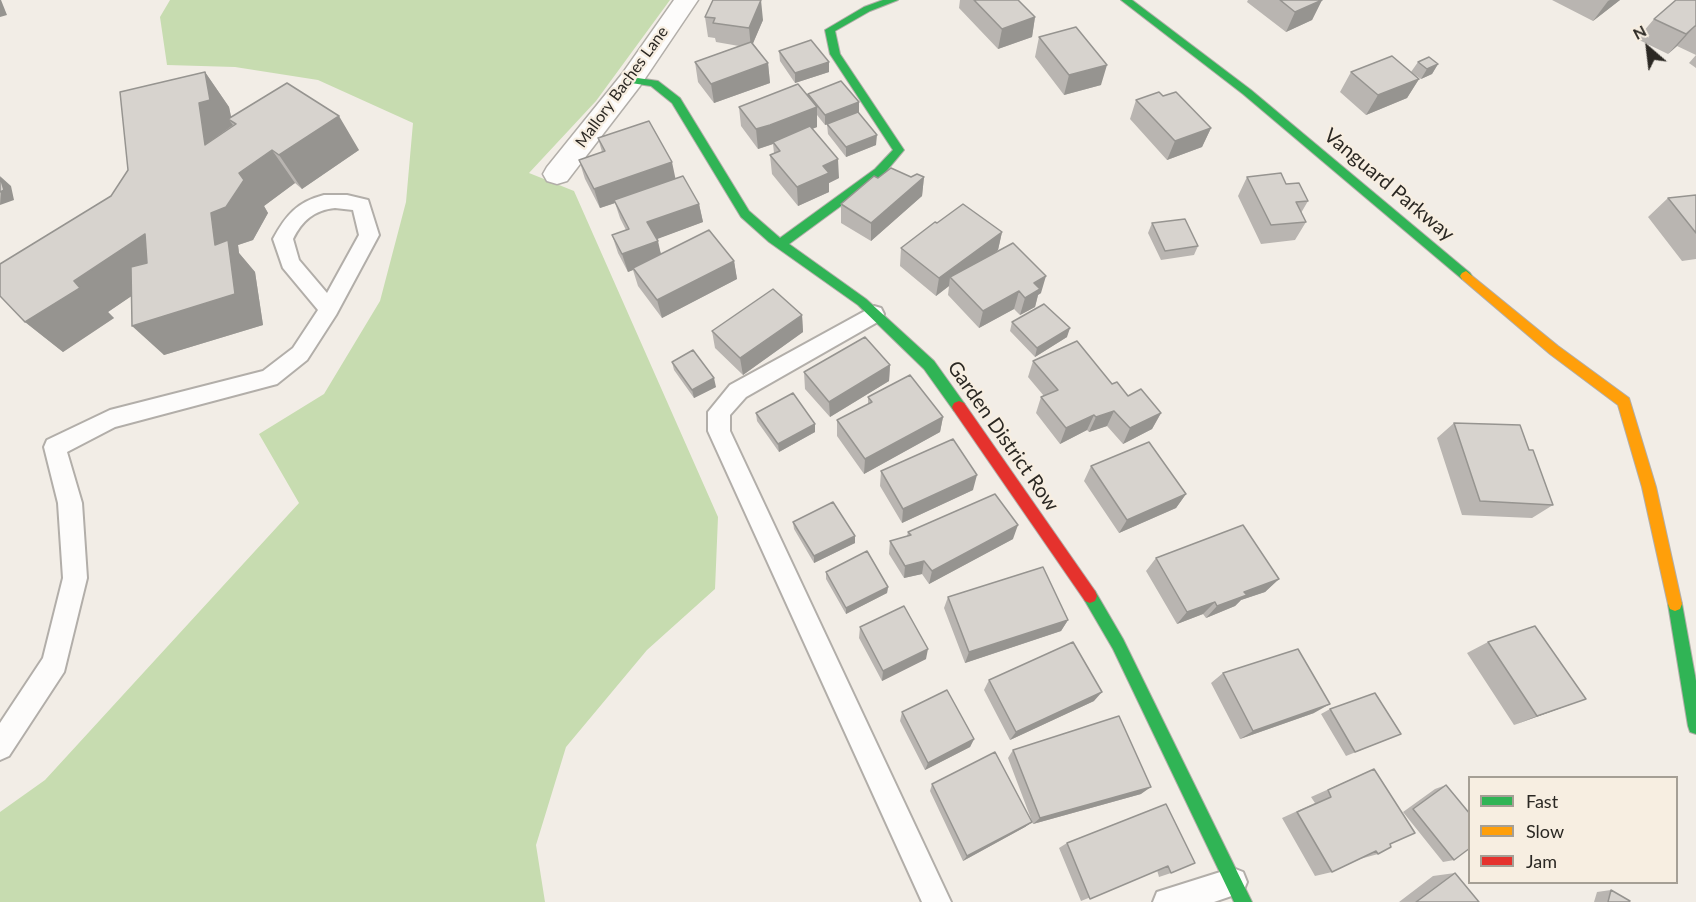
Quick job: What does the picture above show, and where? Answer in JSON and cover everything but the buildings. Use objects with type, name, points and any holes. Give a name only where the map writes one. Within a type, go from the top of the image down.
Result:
[{"type":"street","name":"Mallory Baches Lane","points":[[557,174],[631,80],[686,0]]},
{"type":"street","points":[[780,244],[879,172],[899,150],[835,54],[830,30],[867,9],[893,0]]},
{"type":"street","name":"Vanguard Parkway","points":[[1126,0],[1289,126],[1554,350],[1624,402],[1654,509],[1679,621],[1696,726]]},
{"type":"street","name":"Garden District Row","points":[[631,80],[654,84],[667,91],[676,101],[725,185],[745,214],[780,244],[874,314],[929,365],[1083,584],[1118,644],[1238,892]]},
{"type":"lane","points":[[0,747],[54,663],[75,578],[70,503],[55,447],[110,419],[269,378],[300,354],[329,309],[369,234],[361,205],[334,199],[312,205],[292,219],[283,239],[290,263],[329,309]]},
{"type":"lane","points":[[874,314],[738,391],[719,412],[719,431],[937,902]]},
{"type":"lane","points":[[1167,902],[1238,892]]},
{"type":"green space","points":[[170,0],[670,0],[596,101],[529,173],[574,191],[718,517],[715,589],[647,650],[566,747],[536,845],[545,902],[0,902],[0,812],[45,780],[299,503],[259,434],[324,394],[380,301],[406,202],[413,123],[318,80],[235,67],[167,65],[160,17]]},
{"type":"traffic: fast","points":[[780,244],[879,172],[899,150],[835,54],[830,30],[867,9],[893,0]]},
{"type":"traffic: fast","points":[[1126,0],[1247,92],[1466,276]]},
{"type":"traffic: fast","points":[[631,80],[654,83],[676,101],[745,214],[773,239],[862,302],[929,365],[959,407]]},
{"type":"traffic: fast","points":[[1090,596],[1118,644],[1243,902]]},
{"type":"traffic: fast","points":[[1675,604],[1696,726]]},
{"type":"traffic: slow","points":[[1466,276],[1554,350],[1624,402],[1649,487],[1675,604]]},
{"type":"traffic: jam","points":[[959,407],[1090,596]]}]
